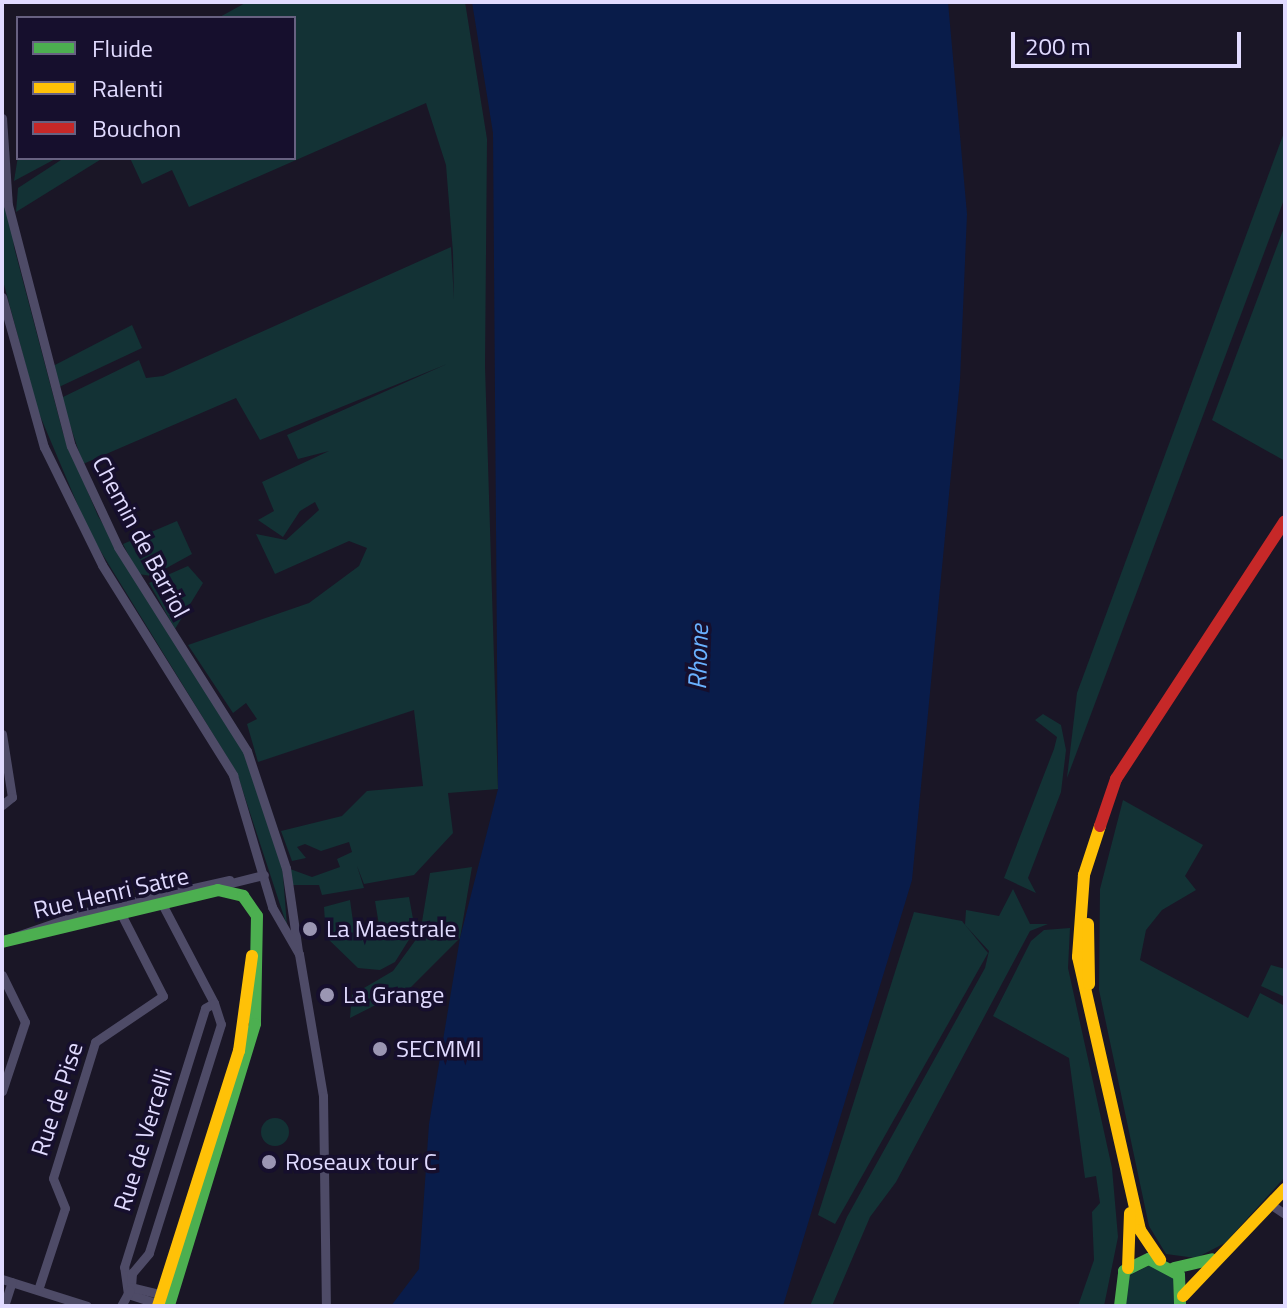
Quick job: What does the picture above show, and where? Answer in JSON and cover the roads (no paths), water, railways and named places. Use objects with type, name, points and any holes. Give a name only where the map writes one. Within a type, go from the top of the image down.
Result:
[{"type":"main road","points":[[1222,1254],[1174,1268],[1160,1260],[1140,1230],[1078,957],[1084,875],[1097,827],[1116,779],[1285,521]]},
{"type":"main road","points":[[1108,1098],[1088,928],[1102,839],[1135,767],[1285,537]]},
{"type":"main road","points":[[164,1302],[246,1021],[252,922],[228,888]]},
{"type":"main road","name":"Rue Henri Satre","points":[[2,942],[228,888]]},
{"type":"main road","points":[[1182,1301],[1222,1254],[1273,1206],[1285,1189]]},
{"type":"main road","points":[[1118,1305],[1128,1268],[1131,1196]]},
{"type":"main road","points":[[1128,1268],[1160,1260]]},
{"type":"main road","points":[[1174,1268],[1182,1301]]},
{"type":"street","name":"Chemin de Barriol","points":[[2,118],[8,205],[70,444],[117,546],[247,751],[286,868],[293,928],[323,1096],[326,1306]]},
{"type":"street","points":[[2,297],[44,447],[102,565],[233,775],[272,907],[299,954]]},
{"type":"street","points":[[2,734],[12,797],[2,805]]},
{"type":"street","points":[[2,942],[87,912],[228,888],[264,875]]},
{"type":"street","name":"Rue de Vercelli","points":[[121,1306],[149,1253],[221,1024],[214,1003],[161,902]]},
{"type":"street","name":"Rue de Pise","points":[[38,1290],[65,1208],[53,1178],[95,1042],[163,996],[120,912]]},
{"type":"street","points":[[2,975],[25,1022],[2,1091]]},
{"type":"street","name":"Rue de Vercelli","points":[[130,1291],[124,1267],[205,1008],[214,1003]]},
{"type":"street","points":[[1273,1206],[1285,1214]]},
{"type":"street","points":[[4,1306],[7,1280],[87,1306]]},
{"type":"street","points":[[130,1291],[164,1302]]},
{"type":"water","name":"Rhone","points":[[472,2],[948,2],[967,214],[960,380],[912,880],[783,1306],[391,1306],[419,1269],[429,1124],[460,938],[498,789],[493,133]]},
{"type":"place","name":"La Maestrale","points":[[310,929]]},
{"type":"place","name":"La Grange","points":[[327,995]]},
{"type":"place","name":"SECMMI","points":[[380,1049]]},
{"type":"place","name":"Roseaux tour C","points":[[269,1162]]}]
